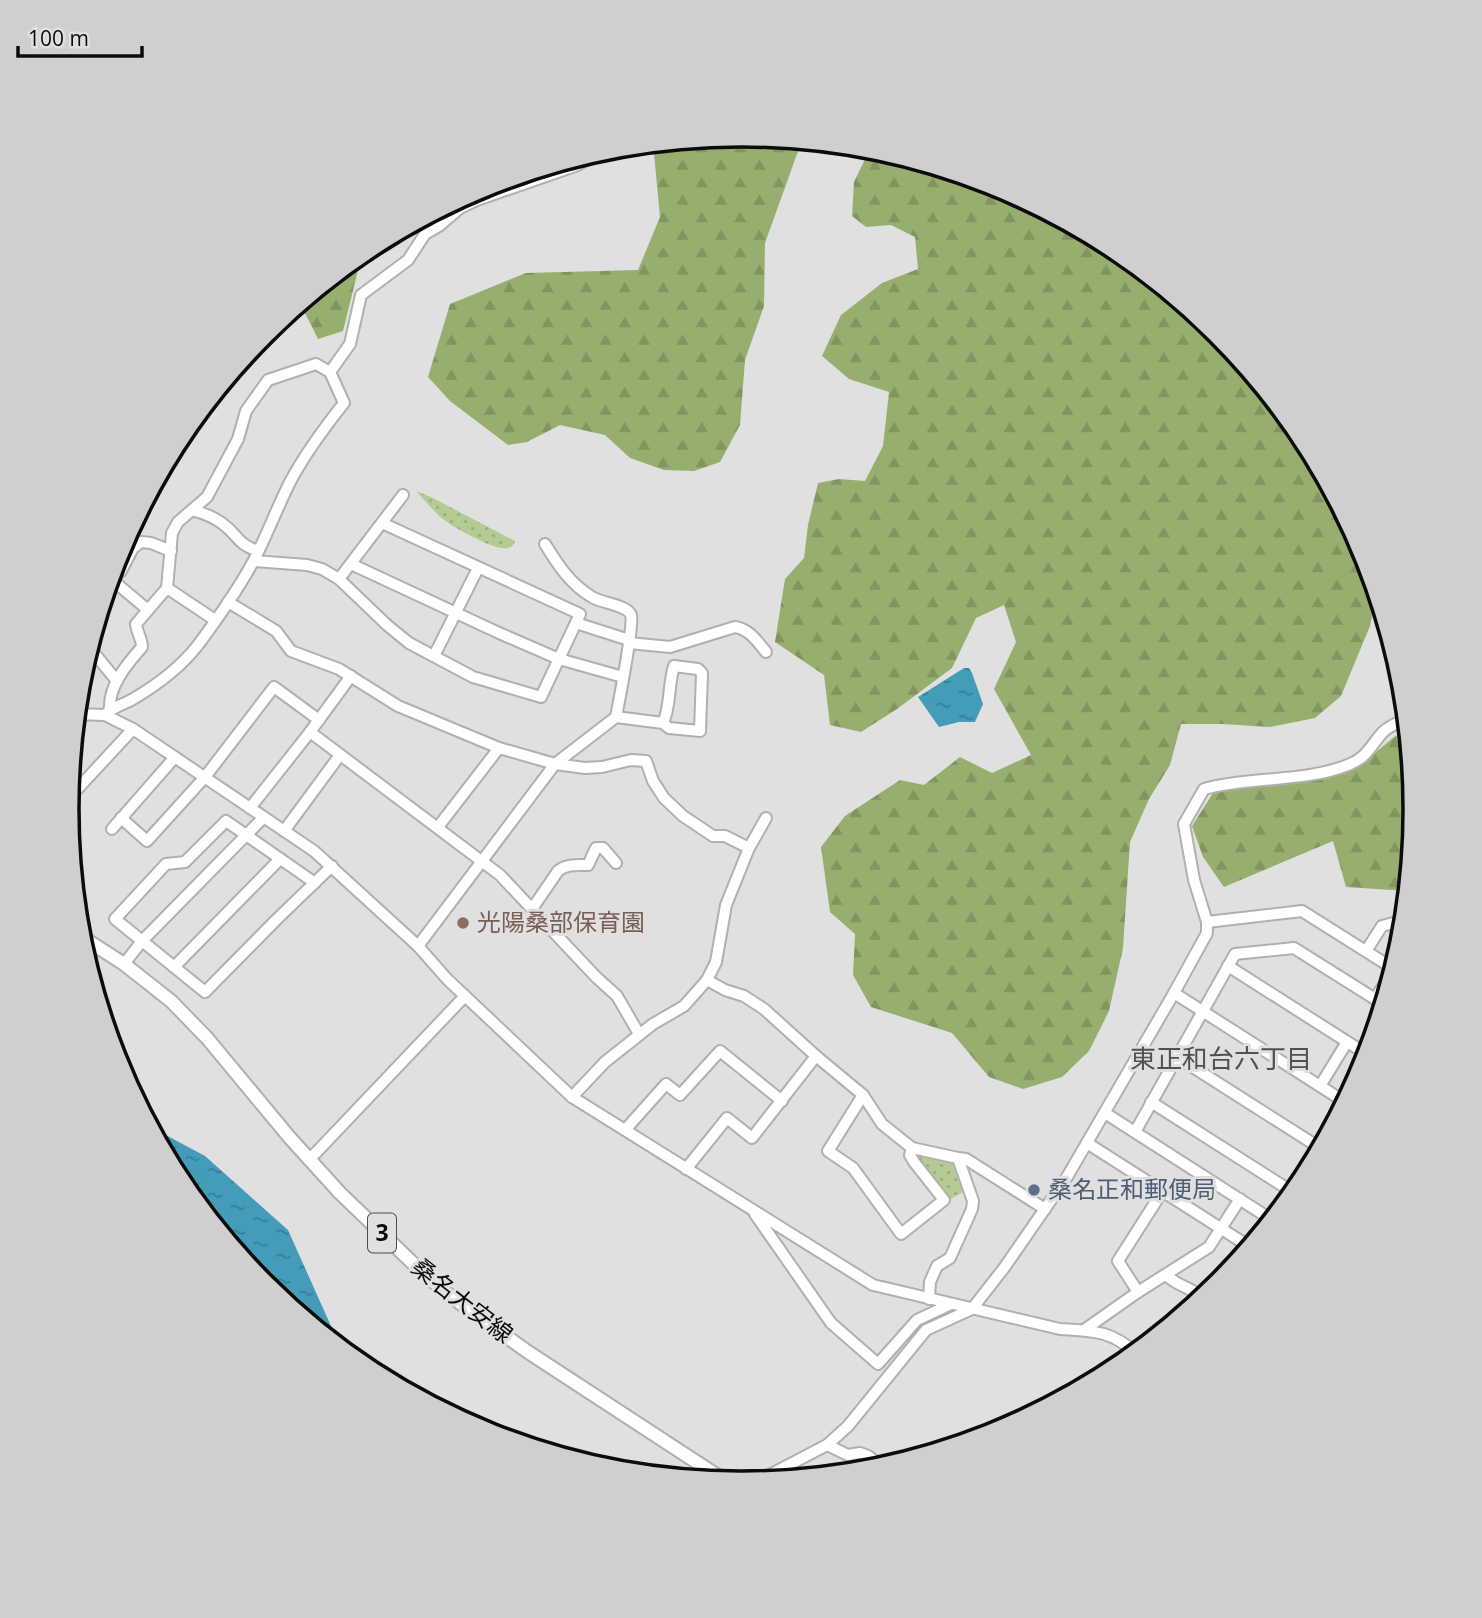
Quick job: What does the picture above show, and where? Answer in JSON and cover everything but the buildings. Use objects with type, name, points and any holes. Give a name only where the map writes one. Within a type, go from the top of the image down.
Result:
[{"type":"main road","name":"桑名大安線","points":[[92,944],[124,964],[171,1001],[207,1038],[340,1194],[449,1295],[528,1352],[709,1470]]},
{"type":"street","points":[[517,186],[537,179]]},
{"type":"street","points":[[330,372],[350,344],[361,295],[408,260],[425,234],[456,211]]},
{"type":"street","points":[[425,227],[425,234]]},
{"type":"street","points":[[86,713],[107,712],[159,683],[174,671],[198,644],[229,602],[256,556],[296,471],[344,403],[330,372],[316,364],[268,380],[246,411],[238,439],[207,497],[178,522],[172,533],[167,588],[136,624],[142,647],[117,681],[107,712]]},
{"type":"street","points":[[338,579],[403,495]]},
{"type":"street","points":[[192,510],[222,523],[256,556],[322,569],[338,579],[409,643],[473,677],[541,697],[580,614],[382,523]]},
{"type":"street","points":[[130,554],[141,542],[171,551]]},
{"type":"street","points":[[418,946],[555,764],[617,717],[631,613],[582,590],[564,574],[545,544]]},
{"type":"street","points":[[351,564],[559,659],[623,677]]},
{"type":"street","points":[[434,656],[478,568]]},
{"type":"street","points":[[118,585],[148,610]]},
{"type":"street","points":[[167,588],[215,620]]},
{"type":"street","points":[[229,602],[276,631],[291,651],[340,668],[398,706],[499,748],[555,764],[584,768],[631,760],[646,761],[653,781],[664,798],[684,816],[713,836],[725,836],[749,848]]},
{"type":"street","points":[[576,623],[629,642],[670,647],[735,627],[752,635],[766,652]]},
{"type":"street","points":[[663,723],[667,715],[675,646]]},
{"type":"street","points":[[97,656],[117,681]]},
{"type":"street","points":[[617,717],[699,731],[702,673],[698,669],[674,666]]},
{"type":"street","points":[[250,808],[351,676]]},
{"type":"street","points":[[121,818],[147,841],[205,777],[274,687],[319,720]]},
{"type":"street","points":[[107,712],[314,851],[418,946],[465,996],[572,1097],[806,1245],[873,1286],[1060,1329],[1109,1334],[1128,1346]]},
{"type":"street","points":[[779,1470],[827,1445],[848,1426],[926,1330],[972,1309],[1045,1209],[1087,1143],[1207,933],[1207,922],[1194,880],[1184,824],[1204,789],[1224,783],[1288,779],[1351,764],[1368,753],[1385,730],[1398,723]]},
{"type":"street","points":[[79,790],[133,729]]},
{"type":"street","points":[[310,732],[500,874],[617,996],[639,1034]]},
{"type":"street","points":[[438,827],[499,748]]},
{"type":"street","points":[[284,831],[340,755]]},
{"type":"street","points":[[112,829],[175,757]]},
{"type":"street","points":[[124,964],[142,941],[263,818]]},
{"type":"street","points":[[572,1097],[606,1062],[639,1034],[684,1006],[707,980],[716,962],[726,905],[749,848],[766,818]]},
{"type":"street","points":[[315,883],[226,821],[185,862],[166,864],[115,919],[205,992],[315,883],[332,866]]},
{"type":"street","points":[[532,909],[562,867],[588,865],[596,848],[603,848],[616,863]]},
{"type":"street","points":[[174,967],[280,859]]},
{"type":"street","points":[[1207,922],[1302,911],[1385,963]]},
{"type":"street","points":[[1366,951],[1382,926],[1393,923]]},
{"type":"street","points":[[1135,1132],[1235,954],[1294,948],[1375,999]]},
{"type":"street","points":[[1228,966],[1358,1049]]},
{"type":"street","points":[[707,980],[744,996],[764,1009],[863,1095],[882,1124],[912,1148],[966,1159],[1045,1209]]},
{"type":"street","points":[[1174,993],[1337,1097]]},
{"type":"street","points":[[309,1160],[465,996]]},
{"type":"street","points":[[1320,1086],[1348,1042]]},
{"type":"street","points":[[625,1130],[666,1084],[680,1095],[720,1051],[782,1101]]},
{"type":"street","points":[[686,1169],[727,1118],[752,1138],[816,1056]]},
{"type":"street","points":[[1177,1057],[1313,1143]]},
{"type":"street","points":[[863,1095],[828,1151],[853,1168],[901,1234],[944,1200],[914,1162],[912,1148]]},
{"type":"street","points":[[1151,1102],[1284,1187]]},
{"type":"street","points":[[1105,1113],[1264,1215]]},
{"type":"street","points":[[1087,1143],[1242,1242]]},
{"type":"street","points":[[929,1298],[933,1274],[937,1266],[950,1258],[972,1209],[973,1201],[958,1158]]},
{"type":"street","points":[[1138,1292],[1118,1261],[1162,1192]]},
{"type":"street","points":[[1084,1330],[1209,1247],[1240,1199]]},
{"type":"street","points":[[752,1209],[831,1322],[878,1364],[917,1320],[951,1304]]},
{"type":"street","points":[[1165,1275],[1194,1292]]},
{"type":"street","points":[[827,1445],[848,1455],[860,1453],[872,1459]]},
{"type":"green space","points":[[741,147],[799,149],[765,243],[764,306],[745,360],[740,425],[720,462],[694,471],[664,470],[630,458],[605,435],[560,425],[527,442],[508,445],[450,401],[428,377],[450,304],[526,273],[638,270],[660,217],[654,152]]},
{"type":"green space","points":[[866,158],[912,169],[994,197],[1072,235],[1109,258],[1178,311],[1239,372],[1292,441],[1335,516],[1373,612],[1370,626],[1341,696],[1315,718],[1270,727],[1181,724],[1170,765],[1149,799],[1130,842],[1123,948],[1109,1011],[1089,1051],[1062,1077],[1023,1089],[989,1077],[952,1033],[871,1007],[853,975],[855,934],[830,912],[821,847],[845,816],[900,780],[924,785],[960,757],[992,773],[1031,755],[994,689],[1016,642],[1004,605],[976,618],[952,668],[861,732],[830,725],[824,675],[775,642],[785,579],[804,558],[808,525],[818,483],[839,479],[865,481],[883,446],[889,392],[849,379],[822,356],[841,315],[882,283],[918,269],[915,237],[891,225],[866,227],[852,216],[854,182]]},
{"type":"green space","points":[[358,269],[343,331],[318,339],[304,311]]},
{"type":"green space","points":[[416,491],[515,541],[513,545],[509,548],[492,546],[461,531],[439,516]]},
{"type":"green space","points":[[1399,734],[1402,766],[1402,852],[1398,890],[1346,887],[1333,841],[1224,887],[1203,857],[1192,826],[1215,790],[1292,783],[1362,764]]},
{"type":"green space","points":[[914,1151],[957,1160],[967,1190],[947,1201],[913,1156]]},
{"type":"water","points":[[964,668],[969,668],[972,673],[983,704],[975,722],[959,722],[939,727],[918,697]]},
{"type":"water","points":[[164,1134],[205,1156],[288,1230],[332,1329],[304,1307],[243,1246],[190,1177]]},
{"type":"place","name":"光陽桑部保育園","points":[[463,923]]},
{"type":"place","name":"桑名正和郵便局","points":[[1034,1190]]},
{"type":"district","name":"東正和台六丁目","points":[[1221,1059]]}]
